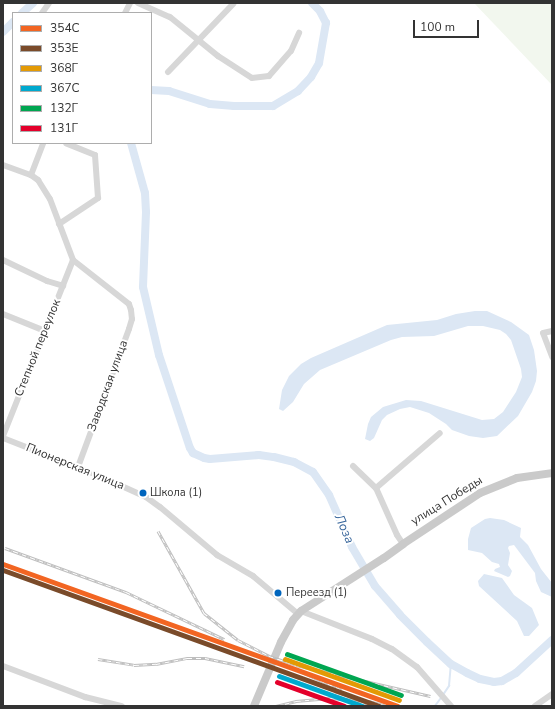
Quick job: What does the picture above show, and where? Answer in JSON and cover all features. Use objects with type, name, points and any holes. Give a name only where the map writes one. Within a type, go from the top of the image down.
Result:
[{"type":"main road","name":"улица Победы","points":[[299,613],[480,493],[517,478],[552,473]]},
{"type":"main road","points":[[254,706],[281,642],[299,613]]},
{"type":"street","points":[[43,12],[49,3]]},
{"type":"street","points":[[126,12],[130,3]]},
{"type":"street","points":[[138,3],[170,17],[218,56],[252,78],[269,76],[291,51],[299,33]]},
{"type":"street","points":[[168,72],[234,3]]},
{"type":"street","points":[[31,175],[43,144]]},
{"type":"street","points":[[59,224],[98,198],[95,155],[68,144]]},
{"type":"street","points":[[3,165],[31,175],[42,186],[50,199],[73,260]]},
{"type":"street","points":[[3,260],[63,286]]},
{"type":"street","name":"Степной переулок","points":[[3,437],[73,260]]},
{"type":"street","name":"Заводская улица","points":[[73,260],[129,304],[132,319],[78,467]]},
{"type":"street","points":[[3,314],[45,331]]},
{"type":"street","points":[[552,331],[543,333],[552,357]]},
{"type":"street","points":[[376,488],[440,432]]},
{"type":"street","name":"Пионерская улица","points":[[3,437],[128,488],[160,507],[210,550],[253,576],[299,613],[372,639],[392,649],[417,667],[451,706]]},
{"type":"street","points":[[353,466],[376,488],[397,536],[403,544]]},
{"type":"street","points":[[3,666],[85,697],[122,706]]},
{"type":"street","points":[[535,706],[552,694]]},
{"type":"shaded area","points":[[474,3],[552,3],[552,85]]},
{"type":"shaded area","points":[[487,311],[511,322],[529,335],[534,350],[537,371],[536,381],[532,392],[518,416],[497,436],[483,438],[469,436],[452,430],[446,424],[429,413],[410,407],[400,409],[387,415],[382,420],[374,438],[370,441],[365,439],[371,417],[383,407],[406,400],[421,401],[482,420],[494,419],[503,412],[516,392],[522,377],[521,369],[511,340],[506,334],[500,330],[483,326],[468,326],[434,336],[402,337],[391,340],[320,370],[304,384],[293,402],[283,411],[279,409],[282,390],[289,376],[301,364],[311,358],[387,325],[437,320],[456,314]]},
{"type":"shaded area","points":[[490,518],[504,520],[521,528],[520,537],[528,545],[541,569],[552,583],[552,597],[541,592],[536,581],[535,573],[514,545],[509,546],[508,548],[510,553],[508,565],[512,571],[508,577],[494,571],[500,567],[499,564],[492,562],[482,553],[468,550],[468,539],[471,528],[485,519]]},
{"type":"shaded area","points":[[484,574],[502,578],[514,595],[532,608],[539,625],[529,636],[524,636],[517,621],[479,586],[478,581]]},
{"type":"waterway","points":[[23,12],[33,3]]},
{"type":"waterway","points":[[152,90],[169,91],[210,104],[234,106],[273,106],[298,91],[311,77],[319,63],[326,23],[320,11],[312,3]]},
{"type":"waterway","points":[[3,32],[12,23]]},
{"type":"waterway","name":"Лоза","points":[[131,144],[145,193],[146,212],[143,287],[159,355],[193,453],[210,459],[259,455],[274,457],[294,462],[313,472],[329,495],[352,547],[375,586],[400,615],[427,642],[451,664],[467,673],[480,679],[494,682],[502,681],[516,673],[552,640]]},
{"type":"waterway","points":[[443,695],[449,686],[451,664]]},
{"type":"waterway","points":[[435,706],[441,698]]},
{"type":"railway","points":[[158,531],[204,613],[238,640],[269,656],[296,665],[430,696]]},
{"type":"railway","points":[[5,548],[126,592],[224,639]]},
{"type":"railway","points":[[98,659],[134,665],[156,664],[187,658],[205,658],[244,666]]},
{"type":"railway","points":[[295,669],[342,690]]},
{"type":"railway","points":[[352,697],[335,691],[353,696]]},
{"type":"railway","points":[[276,706],[296,701],[330,698],[351,700],[374,706]]},
{"type":"railway","points":[[369,701],[384,705]]},
{"type":"transit line","name":"354С","points":[[3,564],[397,706]]},
{"type":"transit line","name":"353Е","points":[[3,570],[379,706]]},
{"type":"transit line","name":"132Г","points":[[287,654],[401,695]]},
{"type":"transit line","name":"368Г","points":[[285,659],[399,700]]},
{"type":"transit line","name":"367С","points":[[279,676],[362,706]]},
{"type":"transit line","name":"131Г","points":[[277,682],[344,706]]},
{"type":"place","name":"Школа (1)","points":[[143,493]]},
{"type":"place","name":"Переезд (1)","points":[[278,593]]}]
